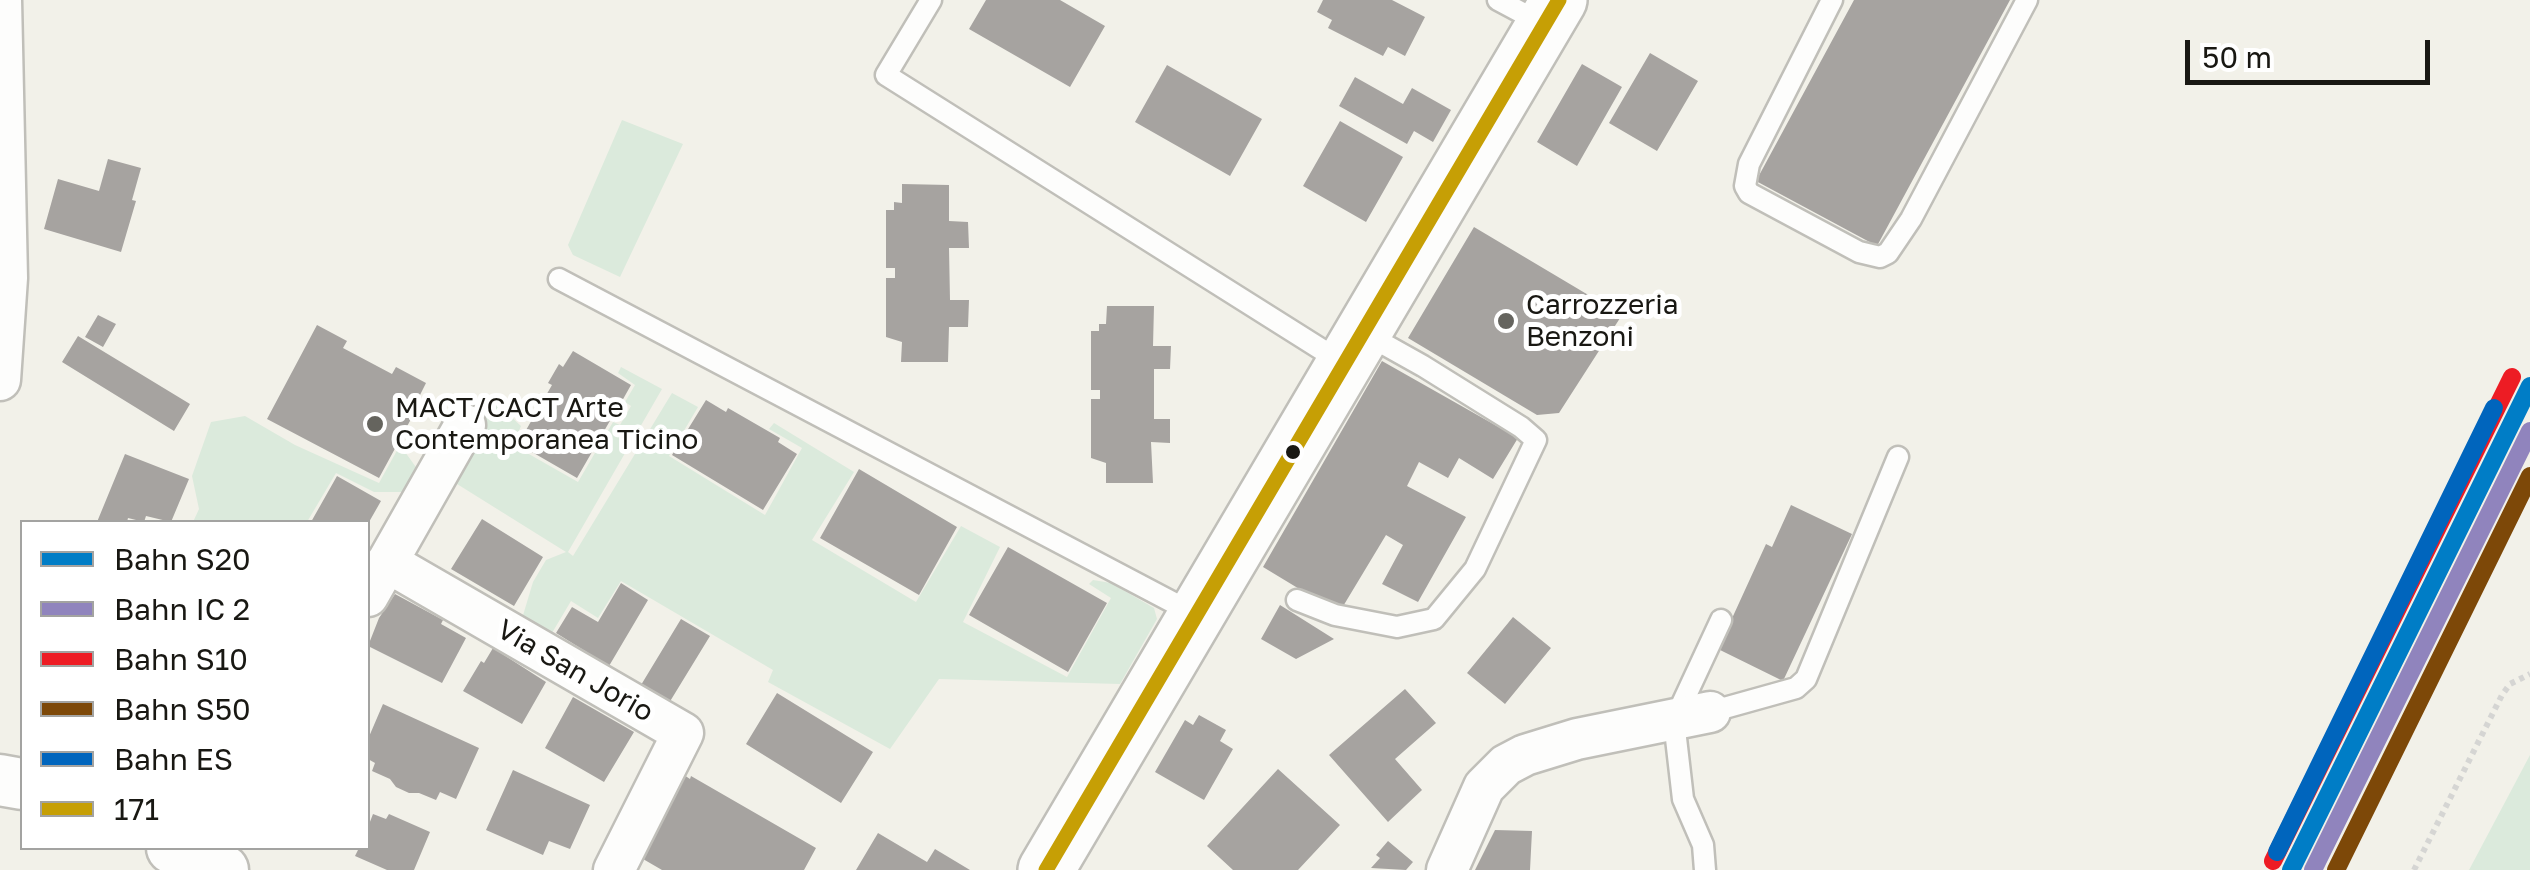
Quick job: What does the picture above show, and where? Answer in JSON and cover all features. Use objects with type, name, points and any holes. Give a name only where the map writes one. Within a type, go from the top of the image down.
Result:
[{"type":"main road","points":[[1046,870],[1352,348],[1534,8]]},
{"type":"street","points":[[1,0],[7,278],[1,358]]},
{"type":"street","points":[[378,579],[465,425]]},
{"type":"street","name":"Via San Jorio","points":[[378,579],[683,733],[614,870]]},
{"type":"street","points":[[1447,870],[1484,787],[1525,754],[1577,739],[1692,716]]},
{"type":"lane","points":[[932,0],[886,75],[1352,348],[1423,366],[1536,440],[1475,569],[1434,619],[1397,627],[1334,616],[1297,600]]},
{"type":"lane","points":[[1832,0],[1749,164],[1744,186],[1749,193],[1859,252],[1880,257],[1888,253],[1911,218],[2027,0]]},
{"type":"lane","points":[[559,279],[1195,614]]},
{"type":"lane","points":[[1692,716],[1796,688],[1806,679],[1898,457]]},
{"type":"lane","points":[[1705,870],[1702,845],[1683,799],[1692,716],[1721,620]]},
{"type":"path","points":[[2414,870],[2502,695],[2510,684],[2530,674]]},
{"type":"green space","points":[[622,120],[683,144],[620,277],[573,255],[568,245]]},
{"type":"green space","points":[[621,367],[662,389],[568,552],[573,556],[672,393],[698,407],[669,456],[765,515],[802,448],[769,429],[774,423],[854,472],[812,540],[916,602],[961,526],[1000,547],[963,622],[1067,677],[1111,598],[1089,584],[1093,580],[1111,583],[1154,608],[1157,619],[1120,684],[939,679],[890,749],[768,682],[773,670],[621,581],[598,618],[571,601],[549,638],[521,622],[533,582],[546,560],[566,552],[449,479],[455,454],[484,396],[521,426],[513,445],[578,482],[613,422],[620,425],[631,406],[625,402],[635,385],[618,373]]},
{"type":"green space","points":[[245,416],[295,445],[379,483],[400,445],[418,470],[412,492],[374,492],[336,473],[308,520],[194,520],[199,509],[192,476],[211,422]]},
{"type":"green space","points":[[2530,755],[2530,870],[2469,870]]},
{"type":"building","points":[[986,0],[1060,0],[1105,26],[1070,87],[969,29]]},
{"type":"building","points":[[1323,0],[1392,0],[1425,17],[1405,56],[1388,47],[1383,56],[1328,28],[1332,20],[1317,12]]},
{"type":"building","points":[[1854,0],[2010,0],[1877,246],[1756,181]]},
{"type":"building","points":[[1650,53],[1698,81],[1657,151],[1609,123]]},
{"type":"building","points":[[1582,64],[1622,87],[1577,166],[1537,142]]},
{"type":"building","points":[[1167,65],[1262,119],[1230,176],[1135,122]]},
{"type":"building","points":[[1355,77],[1403,104],[1412,88],[1451,110],[1433,142],[1414,131],[1407,144],[1339,106]]},
{"type":"building","points":[[1340,121],[1403,157],[1366,222],[1303,186]]},
{"type":"building","points":[[108,159],[141,168],[121,252],[44,229],[58,179],[99,191]]},
{"type":"building","points":[[902,184],[949,185],[949,221],[968,222],[969,248],[949,248],[950,300],[969,300],[968,327],[949,327],[948,362],[901,362],[902,342],[886,337],[886,278],[895,278],[895,268],[886,268],[886,210],[894,210],[894,202],[902,203]]},
{"type":"building","name":"Carrozzeria Benzoni","points":[[1474,227],[1622,315],[1559,413],[1537,415],[1408,338]]},
{"type":"building","points":[[1107,306],[1154,306],[1153,346],[1171,346],[1170,369],[1154,369],[1154,419],[1170,419],[1170,443],[1151,442],[1153,483],[1106,483],[1106,463],[1091,458],[1091,399],[1100,399],[1100,390],[1091,390],[1091,331],[1099,331],[1099,324],[1106,324]]},
{"type":"building","points":[[98,315],[116,324],[103,347],[85,337]]},
{"type":"building","points":[[317,325],[347,341],[343,348],[392,374],[396,367],[426,383],[414,407],[417,408],[379,478],[267,419]]},
{"type":"building","points":[[78,336],[190,404],[174,431],[62,362]]},
{"type":"building","points":[[573,351],[631,385],[622,401],[626,404],[615,422],[611,419],[577,478],[518,444],[552,385],[548,383],[559,364],[563,367]]},
{"type":"building","points":[[1382,361],[1518,438],[1493,479],[1459,458],[1448,478],[1419,462],[1407,486],[1466,517],[1418,602],[1382,584],[1403,545],[1386,535],[1339,613],[1263,567]]},
{"type":"building","points":[[706,400],[780,438],[778,442],[797,454],[763,510],[672,455]]},
{"type":"building","points":[[125,454],[189,479],[172,520],[146,516],[145,520],[98,520]]},
{"type":"building","points":[[859,469],[957,527],[919,595],[820,538]]},
{"type":"building","points":[[337,476],[381,501],[370,520],[312,520]]},
{"type":"building","points":[[1791,505],[1852,534],[1783,681],[1718,649],[1766,544],[1772,547]]},
{"type":"building","points":[[482,519],[543,557],[514,606],[451,569]]},
{"type":"building","points":[[1008,547],[1107,603],[1068,672],[969,615]]},
{"type":"building","points":[[621,583],[648,600],[609,666],[556,633],[572,607],[598,622]]},
{"type":"building","points":[[395,594],[443,620],[441,624],[466,638],[442,683],[370,647],[379,618]]},
{"type":"building","points":[[1280,605],[1334,639],[1296,659],[1261,639]]},
{"type":"building","points":[[1513,617],[1551,648],[1505,704],[1467,673]]},
{"type":"building","points":[[681,619],[710,636],[669,703],[641,685]]},
{"type":"building","points":[[493,648],[546,682],[522,724],[463,691]]},
{"type":"building","points":[[1405,689],[1436,723],[1395,759],[1422,790],[1388,822],[1329,755]]},
{"type":"building","points":[[777,693],[873,752],[841,803],[746,744]]},
{"type":"building","points":[[573,697],[634,732],[604,782],[545,748]]},
{"type":"building","points":[[383,704],[479,748],[456,799],[440,792],[436,800],[409,793],[372,771],[375,763],[370,760],[370,734]]},
{"type":"building","points":[[1199,715],[1226,730],[1220,741],[1233,749],[1204,800],[1155,772],[1185,720],[1193,725]]},
{"type":"building","points":[[1278,769],[1340,825],[1298,870],[1233,870],[1207,846]]},
{"type":"building","points":[[513,770],[590,805],[570,849],[549,841],[543,855],[486,830]]},
{"type":"building","points":[[684,775],[816,848],[804,870],[662,870],[643,859],[646,853],[640,849]]},
{"type":"building","points":[[373,814],[386,819],[389,814],[430,832],[414,870],[387,870],[355,856],[358,850],[370,850]]},
{"type":"building","points":[[1495,830],[1532,831],[1530,870],[1475,870]]},
{"type":"building","points":[[878,833],[927,862],[935,849],[970,870],[856,870]]},
{"type":"building","points":[[1388,841],[1413,862],[1406,870],[1371,868]]},
{"type":"rail line","name":"S10","points":[[2273,861],[2512,377]]},
{"type":"rail line","name":"S20","points":[[2291,870],[2530,386]]},
{"type":"rail line","name":"ES","points":[[2277,852],[2494,408]]},
{"type":"rail line","name":"S50","points":[[2336,870],[2530,476]]},
{"type":"transit line","name":"171","points":[[1046,870],[1559,0]]},
{"type":"transit line","points":[[2313,870],[2530,431]]},
{"type":"place","name":"Carrozzeria Benzoni","points":[[1506,321]]},
{"type":"place","name":"MACT/CACT Arte Contemporanea Ticino","points":[[375,424]]}]
